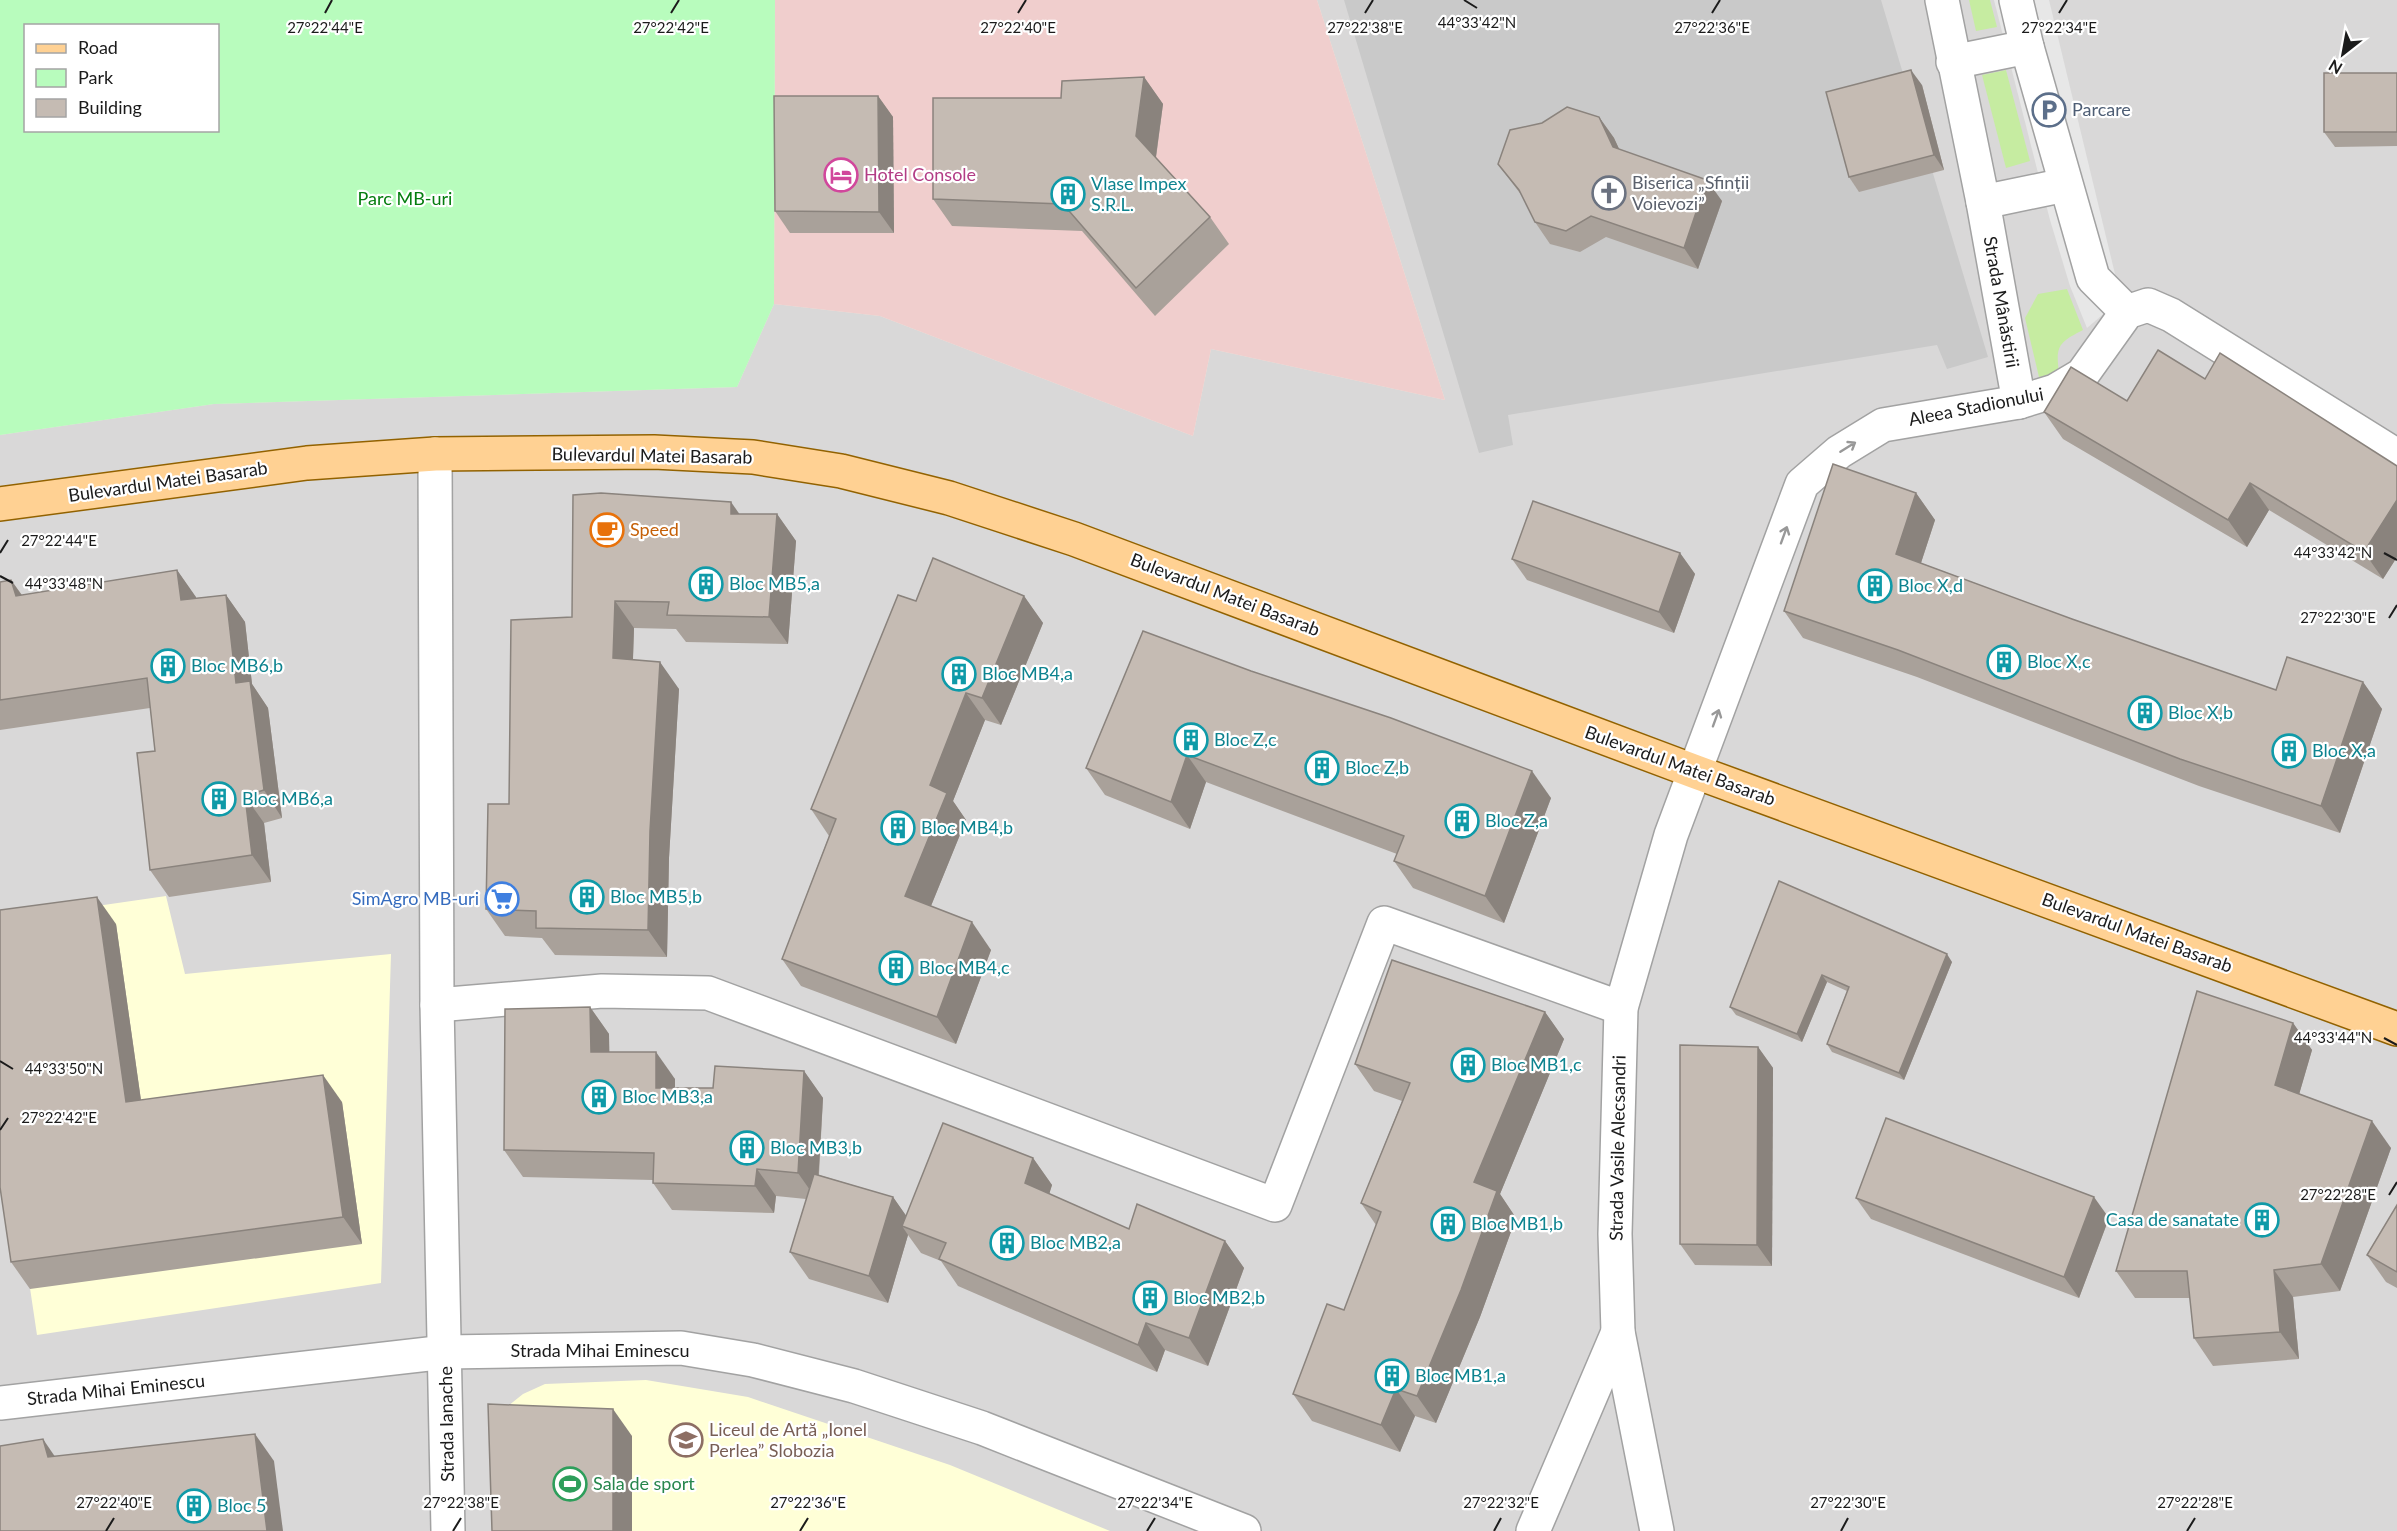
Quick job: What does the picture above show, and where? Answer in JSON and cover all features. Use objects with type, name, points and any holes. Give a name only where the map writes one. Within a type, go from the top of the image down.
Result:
[{"type":"main road","name":"Bulevardul Matei Basarab","points":[[0,504],[308,463],[435,454],[654,452],[753,458],[841,471],[949,498],[1074,538],[1696,772],[2397,1029]]},
{"type":"street","name":"Strada Mânăstirii","points":[[1942,0],[1983,202],[2019,402]]},
{"type":"street","points":[[2016,0],[2065,185],[2093,278],[2127,312],[2148,305],[2171,315],[2397,456]]},
{"type":"street","points":[[1953,62],[2027,46]]},
{"type":"street","points":[[1983,202],[2065,185]]},
{"type":"street","name":"Aleea Stadionului","points":[[1696,772],[1802,484],[1839,452],[1883,425],[2019,402],[2055,391],[2082,375],[2127,312]]},
{"type":"street","name":"Strada Ianache","points":[[435,454],[437,1005],[448,1531]]},
{"type":"street","name":"Strada Vasile Alecsandri","points":[[1657,1531],[1618,1332],[1615,1234],[1622,1008],[1671,835],[1696,772]]},
{"type":"street","points":[[437,1005],[602,991],[708,993],[1275,1205],[1384,923],[1622,1008]]},
{"type":"street","points":[[1533,1531],[1618,1332]]},
{"type":"street","name":"Strada Mihai Eminescu","points":[[0,1403],[446,1352],[681,1348],[753,1360],[854,1386],[981,1428],[1244,1531]]},
{"type":"shaded area","points":[[775,0],[1317,0],[1445,400],[1211,349],[1193,436],[880,316],[774,304]]},
{"type":"shaded area","points":[[1317,0],[2397,0],[2397,1531],[0,1531],[0,435],[214,404],[737,387],[774,304],[880,316],[1193,436],[1211,349],[1445,400]]},
{"type":"shaded area","points":[[1344,0],[1881,0],[1988,357],[1947,369],[1937,345],[1508,415],[1513,445],[1479,453]]},
{"type":"shaded area","name":"Parcare","points":[[1994,0],[2049,0],[2121,299],[2087,328],[2070,286],[2050,220]]},
{"type":"shaded area","points":[[166,896],[185,974],[391,954],[381,1283],[37,1335],[0,1087],[0,920]]},
{"type":"shaded area","name":"Liceul de Artă „Ionel Perlea” Slobozia","points":[[646,1380],[748,1397],[950,1465],[1110,1531],[497,1531],[497,1415],[523,1394],[545,1384]]},
{"type":"green space","name":"Parc MB-uri","points":[[0,0],[775,0],[774,304],[737,387],[214,404],[0,435]]},
{"type":"green space","points":[[1969,0],[1990,0],[1997,27],[1976,31]]},
{"type":"green space","points":[[2006,70],[2030,161],[2006,168],[1982,75]]},
{"type":"green space","points":[[2067,289],[2083,330],[2061,345],[2058,356],[2059,372],[2039,377],[2025,318],[2038,294]]},
{"type":"building","points":[[1911,70],[1934,155],[1849,177],[1826,92]]},
{"type":"building","points":[[2324,73],[2397,73],[2397,132],[2324,132]]},
{"type":"building","name":"Vlase Impex S.R.L.","points":[[1144,77],[1136,136],[1210,217],[1136,288],[1063,204],[933,199],[933,98],[1061,98],[1062,81]]},
{"type":"building","name":"Hotel Console","points":[[774,96],[878,96],[879,212],[775,211]]},
{"type":"building","name":"Biserica „Sfinții Voievozi”","points":[[1567,107],[1599,117],[1613,147],[1707,180],[1684,248],[1591,216],[1566,231],[1535,222],[1519,190],[1498,164],[1510,130],[1542,123]]},
{"type":"building","points":[[2158,350],[2205,379],[2220,353],[2397,466],[2397,500],[2364,552],[2250,483],[2228,520],[2044,412],[2071,367],[2127,401]]},
{"type":"building","points":[[1833,464],[1916,493],[1896,554],[2072,619],[2276,690],[2287,657],[2363,682],[2321,806],[2180,759],[1898,650],[1784,611]]},
{"type":"building","points":[[601,493],[731,502],[731,514],[777,514],[769,617],[667,615],[669,602],[615,601],[613,658],[660,662],[650,831],[648,930],[536,928],[536,911],[486,909],[488,804],[509,804],[511,620],[572,617],[573,495]]},
{"type":"building","points":[[1533,501],[1680,553],[1659,612],[1512,559]]},
{"type":"building","points":[[933,558],[1024,596],[982,698],[966,693],[930,785],[947,793],[905,896],[972,922],[937,1017],[782,959],[836,819],[811,809],[898,595],[916,601]]},
{"type":"building","points":[[177,570],[181,600],[226,595],[236,683],[250,681],[264,790],[245,796],[252,855],[150,870],[137,753],[155,751],[147,678],[0,700],[0,582],[11,580],[16,596]]},
{"type":"building","points":[[1143,631],[1251,671],[1391,718],[1532,771],[1485,896],[1394,861],[1404,836],[1187,755],[1171,802],[1086,768]]},
{"type":"building","points":[[1779,881],[1947,954],[1899,1073],[1827,1044],[1849,987],[1822,975],[1797,1034],[1730,1007]]},
{"type":"building","points":[[97,897],[126,1102],[323,1075],[343,1217],[11,1262],[0,1187],[0,910]]},
{"type":"building","points":[[1392,960],[1545,1012],[1474,1182],[1497,1191],[1461,1290],[1417,1396],[1396,1389],[1381,1425],[1293,1394],[1327,1304],[1344,1310],[1381,1212],[1361,1203],[1410,1083],[1355,1064]]},
{"type":"building","name":"Casa de sanatate","points":[[2197,991],[2293,1023],[2275,1085],[2372,1121],[2321,1264],[2274,1270],[2280,1332],[2194,1338],[2187,1271],[2116,1271]]},
{"type":"building","points":[[590,1007],[591,1052],[656,1052],[656,1088],[713,1088],[715,1066],[804,1071],[798,1173],[757,1169],[755,1186],[653,1183],[654,1153],[504,1150],[505,1009]]},
{"type":"building","points":[[1680,1045],[1758,1047],[1757,1245],[1680,1244]]},
{"type":"building","points":[[1886,1118],[2094,1197],[2064,1277],[1856,1198]]},
{"type":"building","points":[[943,1123],[1033,1158],[1025,1183],[1129,1229],[1137,1204],[1225,1241],[1189,1338],[1146,1323],[1138,1345],[939,1259],[946,1243],[902,1226]]},
{"type":"building","points":[[814,1174],[893,1197],[869,1276],[790,1252]]},
{"type":"building","points":[[2397,1205],[2397,1272],[2367,1255]]},
{"type":"building","name":"Sala de sport","points":[[488,1404],[613,1409],[613,1531],[492,1531]]},
{"type":"building","points":[[255,1434],[267,1531],[0,1531],[0,1446],[43,1439],[48,1457]]},
{"type":"place","name":"Parcare","points":[[2049,110]]},
{"type":"place","name":"Hotel Console","points":[[841,175]]},
{"type":"place","name":"Biserica „Sfinții Voievozi”","points":[[1609,193]]},
{"type":"place","name":"Vlase Impex S.R.L.","points":[[1068,194]]},
{"type":"place","name":"Speed","points":[[607,530]]},
{"type":"place","name":"Bloc MB5,a","points":[[706,584]]},
{"type":"place","name":"Bloc X,d","points":[[1875,586]]},
{"type":"place","name":"Bloc X,c","points":[[2004,662]]},
{"type":"place","name":"Bloc MB6,b","points":[[168,666]]},
{"type":"place","name":"Bloc MB4,a","points":[[959,674]]},
{"type":"place","name":"Bloc X,b","points":[[2145,713]]},
{"type":"place","name":"Bloc Z,c","points":[[1191,740]]},
{"type":"place","name":"Bloc X,a","points":[[2289,751]]},
{"type":"place","name":"Bloc Z,b","points":[[1322,768]]},
{"type":"place","name":"Bloc MB6,a","points":[[219,799]]},
{"type":"place","name":"Bloc Z,a","points":[[1462,821]]},
{"type":"place","name":"Bloc MB4,b","points":[[898,828]]},
{"type":"place","name":"Bloc MB5,b","points":[[587,897]]},
{"type":"place","name":"SimAgro MB-uri","points":[[502,899]]},
{"type":"place","name":"Bloc MB4,c","points":[[896,968]]},
{"type":"place","name":"Bloc MB1,c","points":[[1468,1065]]},
{"type":"place","name":"Bloc MB3,a","points":[[599,1097]]},
{"type":"place","name":"Bloc MB3,b","points":[[747,1148]]},
{"type":"place","name":"Casa de sanatate","points":[[2262,1220]]},
{"type":"place","name":"Bloc MB1,b","points":[[1448,1224]]},
{"type":"place","name":"Bloc MB2,a","points":[[1007,1243]]},
{"type":"place","name":"Bloc MB2,b","points":[[1150,1298]]},
{"type":"place","name":"Bloc MB1,a","points":[[1392,1376]]},
{"type":"place","name":"Liceul de Artă „Ionel Perlea” Slobozia","points":[[686,1440]]},
{"type":"place","name":"Sala de sport","points":[[570,1484]]},
{"type":"place","name":"Bloc 5","points":[[194,1506]]}]
